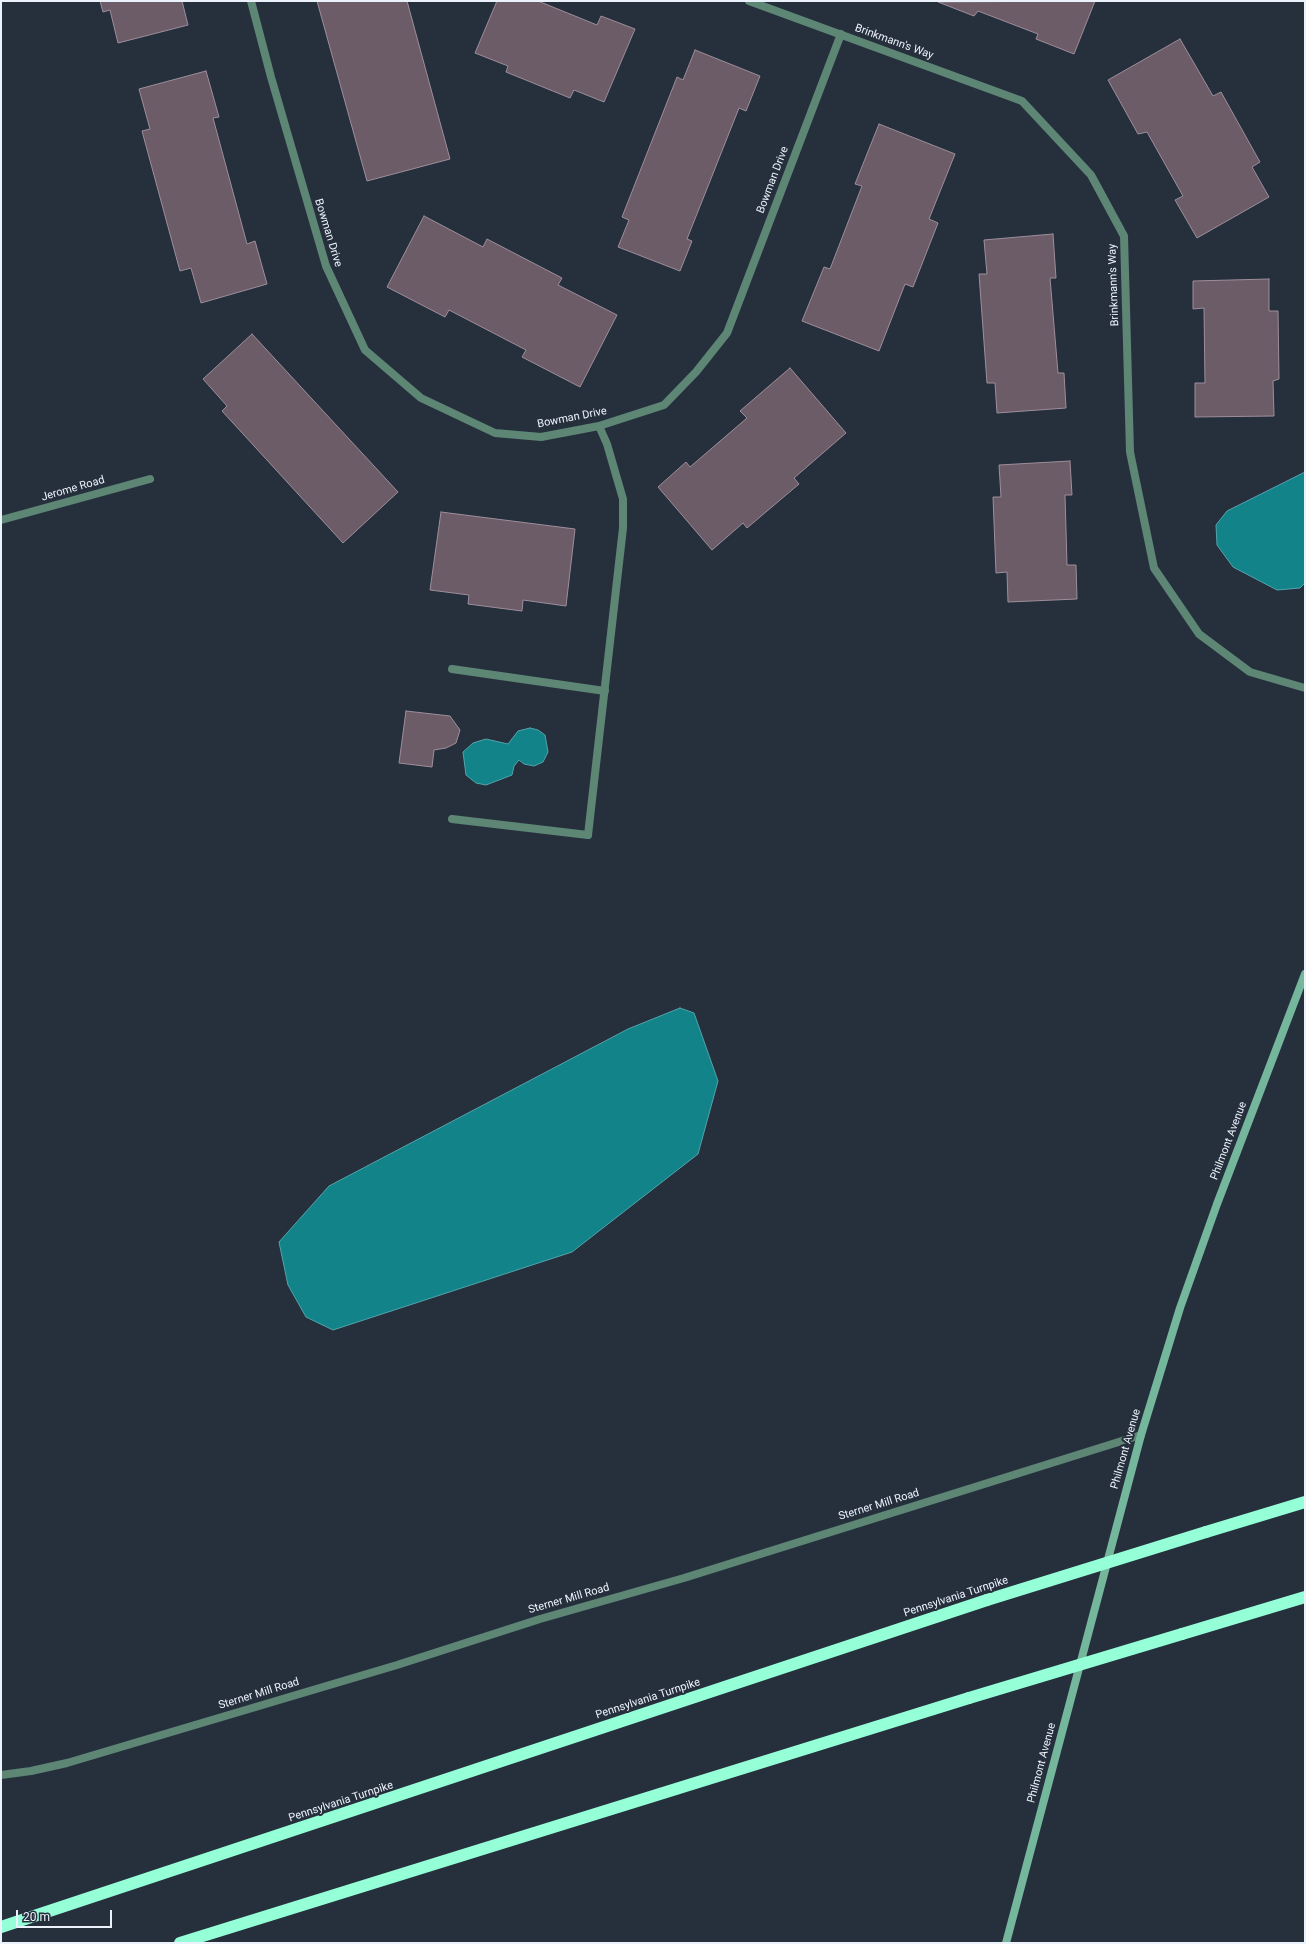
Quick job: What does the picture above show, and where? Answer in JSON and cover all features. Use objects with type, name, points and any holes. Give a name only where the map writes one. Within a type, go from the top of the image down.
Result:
[{"type":"highway","name":"Pennsylvania Turnpike","points":[[1,1927],[987,1600],[1305,1502]]},
{"type":"highway","points":[[180,1943],[969,1698],[1305,1597]]},
{"type":"main road","name":"Philmont Avenue","points":[[1006,1943],[1141,1435],[1183,1300],[1217,1204],[1305,974]]},
{"type":"street","name":"Bowman Drive","points":[[251,1],[271,77],[326,266],[365,350],[421,398],[496,433],[541,437],[599,426],[664,405],[696,372],[727,333],[841,34]]},
{"type":"street","name":"Brinkmann's Way","points":[[749,1],[1022,101],[1091,175],[1124,236],[1130,452],[1154,568],[1199,634],[1250,672],[1305,688]]},
{"type":"street","points":[[452,819],[588,835],[623,528],[623,499],[607,444],[599,426]]},
{"type":"street","name":"Jerome Road","points":[[1,520],[150,479]]},
{"type":"street","points":[[452,669],[605,691]]},
{"type":"street","name":"Sterner Mill Road","points":[[1,1775],[32,1771],[68,1763],[397,1665],[540,1619],[684,1578],[1141,1435]]},
{"type":"shaded area","points":[[1305,472],[1305,583],[1300,588],[1277,590],[1233,567],[1217,545],[1216,525],[1227,511]]},
{"type":"shaded area","points":[[530,728],[538,730],[545,735],[548,752],[543,762],[534,766],[524,764],[519,760],[514,766],[512,775],[486,785],[476,783],[466,775],[463,752],[473,743],[486,739],[508,744],[518,731]]},
{"type":"shaded area","points":[[680,1008],[694,1013],[718,1081],[698,1154],[572,1252],[333,1330],[306,1317],[288,1285],[279,1242],[329,1186],[628,1029]]},
{"type":"building","points":[[100,1],[182,1],[188,25],[118,43],[110,10],[103,12]]},
{"type":"building","points":[[317,1],[407,1],[450,159],[367,181]]},
{"type":"building","points":[[497,1],[538,1],[597,25],[601,16],[635,29],[604,102],[574,90],[570,98],[506,72],[508,66],[475,53]]},
{"type":"building","points":[[1095,1],[1074,54],[1036,39],[1038,34],[978,11],[974,16],[938,2]]},
{"type":"building","points":[[1180,39],[1213,96],[1221,92],[1260,162],[1252,167],[1269,197],[1197,238],[1175,200],[1183,196],[1147,132],[1138,134],[1108,80]]},
{"type":"building","points":[[695,50],[760,76],[746,111],[739,108],[687,239],[692,241],[680,271],[618,247],[629,220],[622,217],[677,77],[683,80]]},
{"type":"building","points":[[206,71],[219,117],[213,118],[247,244],[255,241],[267,284],[201,303],[191,268],[180,271],[142,131],[150,129],[139,89]]},
{"type":"building","points":[[879,124],[955,154],[929,219],[938,223],[913,287],[905,284],[879,351],[802,321],[824,267],[830,269],[862,186],[855,184]]},
{"type":"building","points":[[424,216],[483,247],[487,239],[562,278],[558,285],[617,315],[580,387],[522,357],[526,350],[449,310],[445,317],[387,287]]},
{"type":"building","points":[[1053,234],[1056,278],[1050,278],[1058,373],[1064,373],[1066,408],[997,413],[995,383],[987,383],[979,274],[987,274],[984,240]]},
{"type":"building","points":[[1269,279],[1269,311],[1278,311],[1279,379],[1273,381],[1274,416],[1195,417],[1195,383],[1205,383],[1204,308],[1193,309],[1193,281]]},
{"type":"building","points":[[252,334],[398,492],[343,543],[222,411],[227,406],[203,379]]},
{"type":"building","points":[[790,368],[846,433],[794,478],[799,484],[747,528],[743,523],[712,550],[658,487],[686,462],[690,467],[747,418],[740,411]]},
{"type":"building","points":[[1070,461],[1072,495],[1065,495],[1067,565],[1076,565],[1077,599],[1008,602],[1007,572],[996,573],[993,497],[1001,497],[999,465]]},
{"type":"building","points":[[441,512],[575,529],[566,606],[523,600],[522,611],[468,604],[469,595],[430,590]]},
{"type":"building","points":[[406,711],[450,716],[460,730],[456,743],[446,748],[434,750],[432,767],[399,763]]}]
